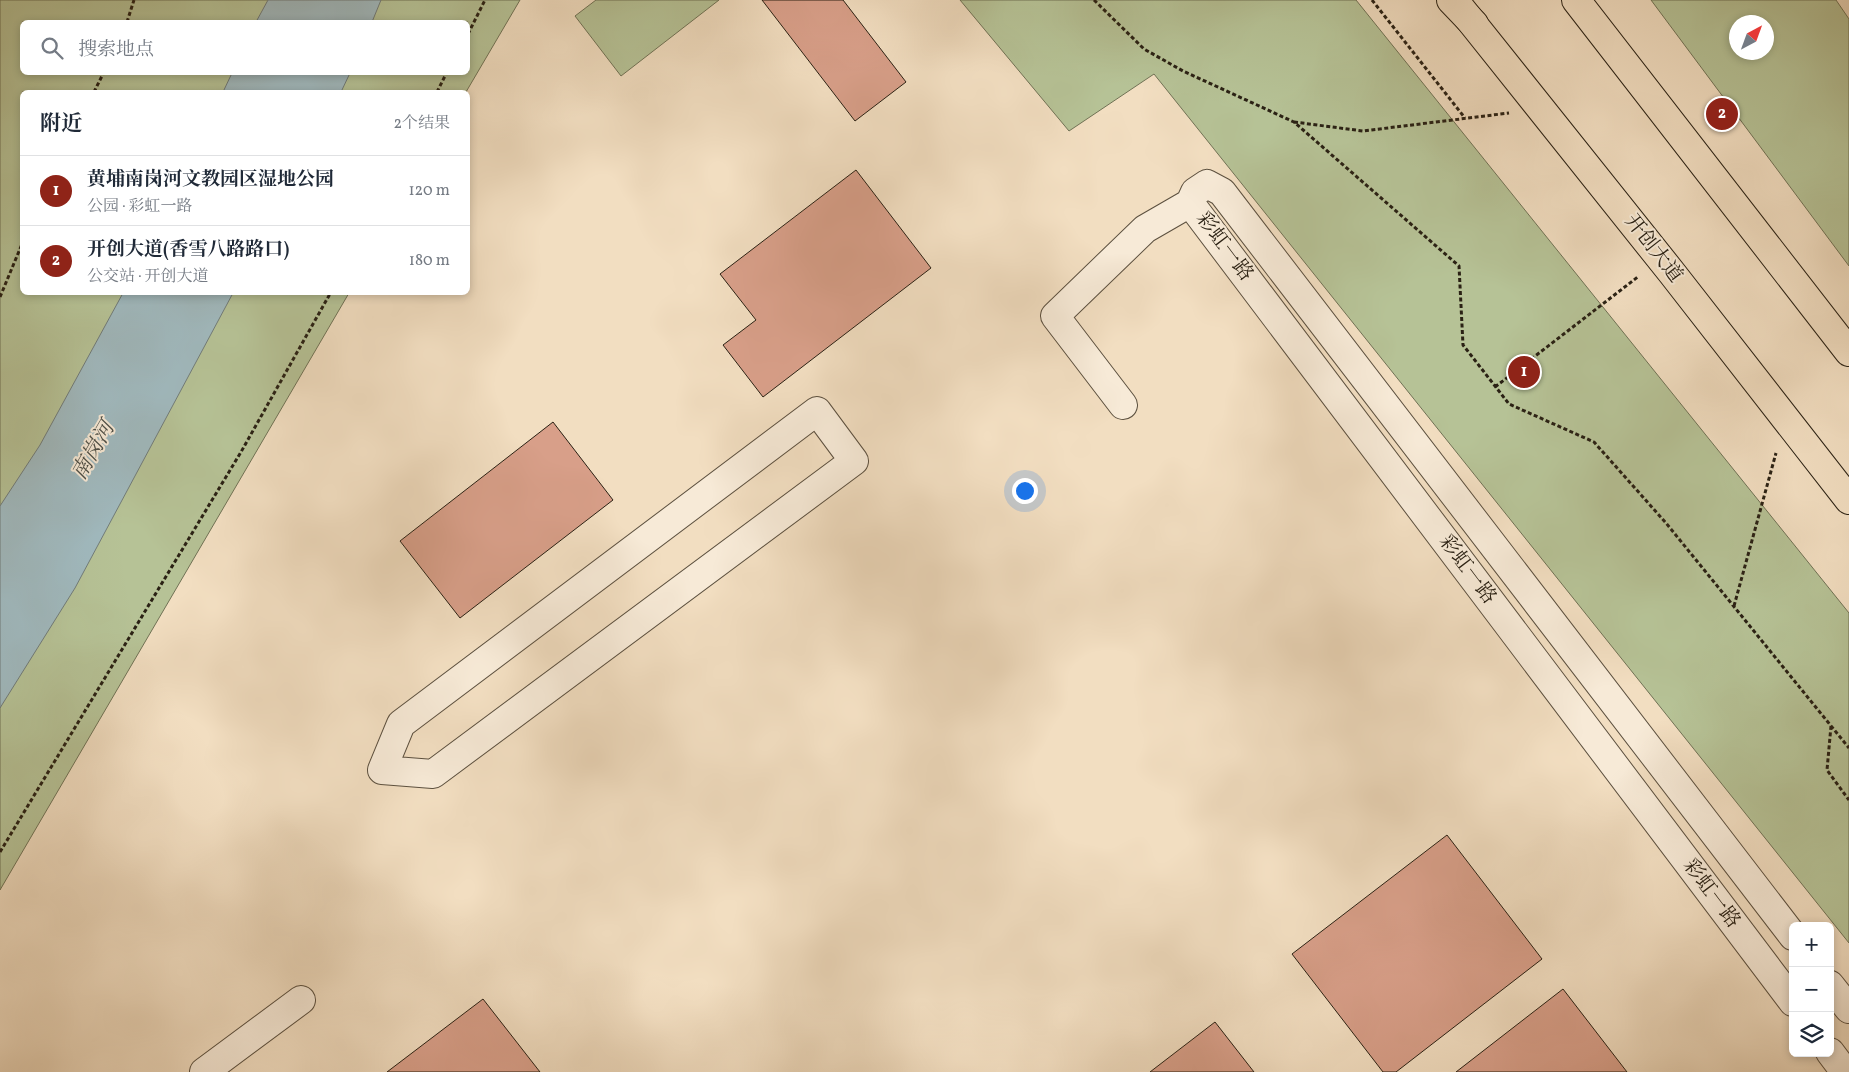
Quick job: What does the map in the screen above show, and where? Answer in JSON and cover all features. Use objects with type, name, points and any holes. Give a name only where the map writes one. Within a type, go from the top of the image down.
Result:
[{"type":"main road","points":[[1450,0],[1474,24]]},
{"type":"main road","name":"开创大道","points":[[1454,0],[1661,259],[1849,500]]},
{"type":"main road","points":[[1576,0],[1849,352]]},
{"type":"street","name":"彩虹一路","points":[[1789,931],[1222,192],[1207,184],[1195,192],[1190,203],[1789,997]]},
{"type":"street","points":[[1123,405],[1055,316],[1145,229],[1190,203]]},
{"type":"street","points":[[818,411],[854,461],[433,774],[382,770],[401,724],[818,411]]},
{"type":"street","points":[[1834,990],[1849,1009]]},
{"type":"street","points":[[204,1072],[301,1000]]},
{"type":"street","points":[[1834,1057],[1845,1072]]},
{"type":"path","points":[[128,20],[134,0]]},
{"type":"path","points":[[470,30],[485,0]]},
{"type":"path","points":[[1094,0],[1144,49],[1183,71],[1294,122],[1459,266],[1463,345],[1508,404],[1594,442],[1666,523],[1849,748]]},
{"type":"path","points":[[1372,0],[1465,118]]},
{"type":"path","points":[[95,90],[102,75]]},
{"type":"path","points":[[438,90],[446,75]]},
{"type":"path","points":[[1294,122],[1363,131],[1542,109]]},
{"type":"path","points":[[0,297],[20,249]]},
{"type":"path","points":[[1495,387],[1661,259]]},
{"type":"path","points":[[0,852],[241,452],[329,295]]},
{"type":"path","points":[[1734,606],[1785,419]]},
{"type":"path","points":[[1831,726],[1826,770],[1849,800]]},
{"type":"green space","points":[[0,0],[520,0],[467,90],[20,90],[20,295],[348,295],[0,890]]},
{"type":"green space","points":[[596,0],[719,0],[621,76],[575,16]]},
{"type":"green space","points":[[960,0],[1356,0],[1849,613],[1849,943],[1154,74],[1069,131]]},
{"type":"green space","points":[[1651,0],[1836,0],[1849,19],[1849,266]]},
{"type":"water","points":[[268,0],[381,0],[373,20],[257,20]]},
{"type":"water","points":[[231,75],[349,75],[342,90],[224,90]]},
{"type":"water","name":"南岗河","points":[[122,295],[232,295],[75,588],[0,708],[0,506],[40,445]]},
{"type":"building","points":[[762,0],[843,0],[906,82],[855,121]]},
{"type":"building","points":[[856,170],[931,268],[763,397],[723,345],[756,320],[720,274]]},
{"type":"building","points":[[553,422],[613,500],[460,618],[400,541]]},
{"type":"building","points":[[1447,835],[1542,959],[1396,1072],[1383,1072],[1292,954]]},
{"type":"building","points":[[1563,989],[1627,1072],[1456,1072]]},
{"type":"building","points":[[483,999],[540,1072],[387,1072]]},
{"type":"building","points":[[1215,1022],[1254,1072],[1150,1072]]},
{"type":"place","name":"开创大道(香雪八路路口)","points":[[1722,114]]},
{"type":"place","name":"黄埔南岗河文教园区湿地公园","points":[[1524,372]]}]
